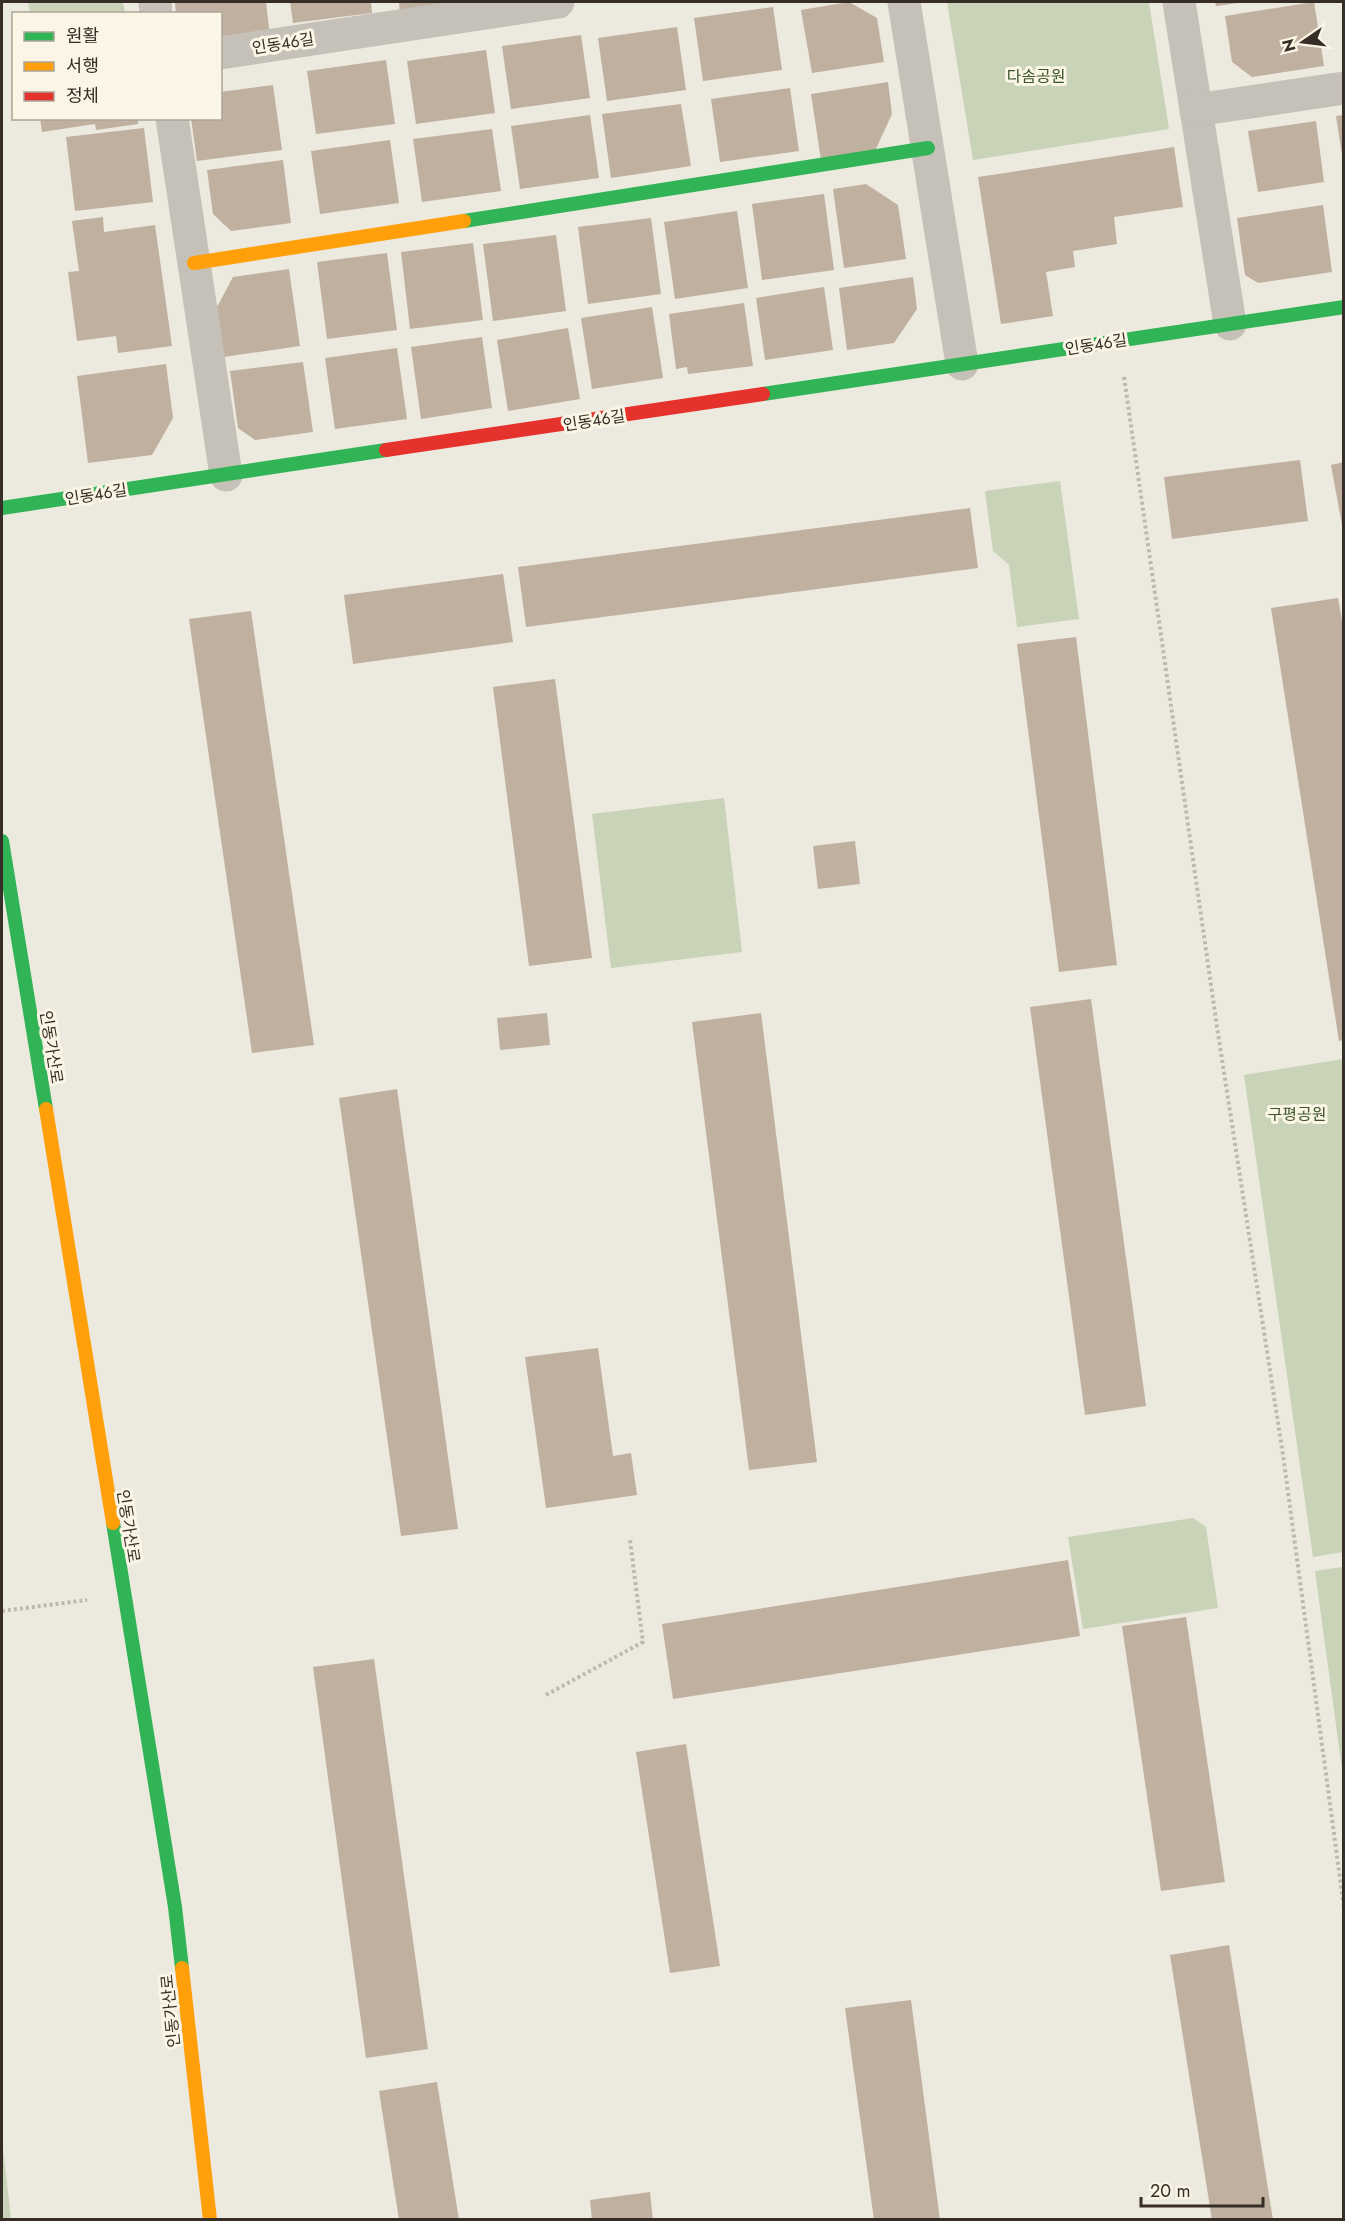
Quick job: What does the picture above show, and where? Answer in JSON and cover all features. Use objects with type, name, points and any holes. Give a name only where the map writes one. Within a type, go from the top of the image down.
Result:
[{"type":"street","name":"인동46길","points":[[222,53],[558,2]]},
{"type":"street","points":[[904,2],[962,364]]},
{"type":"street","points":[[1179,2],[1230,324]]},
{"type":"street","points":[[1196,110],[1344,88]]},
{"type":"street","points":[[172,120],[226,475]]},
{"type":"street","points":[[194,263],[928,148]]},
{"type":"street","name":"인동46길","points":[[2,508],[1344,307]]},
{"type":"street","name":"인동가산로","points":[[2,841],[175,1907],[210,2220]]},
{"type":"path","points":[[1119,341],[1215,1015],[1283,1455],[1344,1908]]},
{"type":"path","points":[[546,1695],[643,1642],[630,1540]]},
{"type":"path","points":[[2,1611],[124,1595]]},
{"type":"green space","points":[[28,2],[123,2],[125,12],[30,12]]},
{"type":"green space","name":"다솜공원","points":[[947,2],[1149,2],[1169,129],[973,160]]},
{"type":"green space","points":[[1060,481],[1079,619],[1017,627],[1009,565],[993,551],[985,491]]},
{"type":"green space","points":[[724,798],[742,952],[611,968],[592,814]]},
{"type":"green space","name":"구평공원","points":[[1343,1059],[1343,1552],[1313,1557],[1244,1075]]},
{"type":"green space","points":[[1193,1518],[1206,1527],[1218,1608],[1083,1629],[1068,1537]]},
{"type":"green space","points":[[1344,1567],[1343,1776],[1315,1571]]},
{"type":"green space","points":[[2,2138],[11,2219],[2,2219]]},
{"type":"building","points":[[175,2],[266,2],[270,36],[222,42],[222,12],[176,12]]},
{"type":"building","points":[[290,2],[371,2],[372,13],[293,23]]},
{"type":"building","points":[[399,2],[481,2],[400,14]]},
{"type":"building","points":[[849,2],[877,18],[884,62],[812,73],[801,10]]},
{"type":"building","points":[[1215,2],[1238,2],[1238,3],[1216,6]]},
{"type":"building","points":[[1314,2],[1324,66],[1252,77],[1232,62],[1225,16]]},
{"type":"building","points":[[773,7],[782,70],[703,81],[694,18]]},
{"type":"building","points":[[677,27],[686,90],[607,101],[598,38]]},
{"type":"building","points":[[581,35],[590,98],[511,109],[502,46]]},
{"type":"building","points":[[486,50],[495,113],[416,124],[407,61]]},
{"type":"building","points":[[386,60],[395,124],[316,134],[307,71]]},
{"type":"building","points":[[888,82],[892,114],[875,151],[821,160],[811,94]]},
{"type":"building","points":[[273,85],[282,150],[197,161],[191,120],[222,120],[222,92]]},
{"type":"building","points":[[790,88],[799,151],[720,162],[711,99]]},
{"type":"building","points":[[681,104],[691,166],[611,178],[602,114]]},
{"type":"building","points":[[590,115],[599,178],[520,189],[511,126]]},
{"type":"building","points":[[1344,115],[1344,155],[1342,155],[1336,116]]},
{"type":"building","points":[[40,120],[138,120],[138,124],[96,130],[95,124],[42,132]]},
{"type":"building","points":[[1316,121],[1324,182],[1258,192],[1248,131]]},
{"type":"building","points":[[144,128],[153,202],[75,211],[66,137]]},
{"type":"building","points":[[492,129],[501,191],[422,202],[413,139]]},
{"type":"building","points":[[390,140],[399,203],[320,214],[311,151]]},
{"type":"building","points":[[1174,147],[1183,207],[1114,217],[1117,244],[1073,251],[1075,267],[1046,272],[1053,316],[1001,324],[978,177]]},
{"type":"building","points":[[283,160],[291,223],[231,231],[213,214],[207,170]]},
{"type":"building","points":[[866,184],[898,205],[906,259],[844,268],[833,189]]},
{"type":"building","points":[[824,194],[834,270],[762,280],[752,204]]},
{"type":"building","points":[[1323,205],[1332,272],[1258,283],[1245,275],[1237,218]]},
{"type":"building","points":[[737,211],[748,288],[675,299],[664,222]]},
{"type":"building","points":[[103,217],[104,232],[155,225],[172,346],[118,353],[116,336],[77,341],[68,272],[79,271],[72,221]]},
{"type":"building","points":[[651,218],[661,294],[588,304],[578,227]]},
{"type":"building","points":[[556,235],[566,311],[493,321],[483,244]]},
{"type":"building","points":[[473,243],[483,320],[410,329],[401,252]]},
{"type":"building","points":[[387,253],[397,330],[327,339],[317,262]]},
{"type":"building","points":[[289,269],[300,346],[224,357],[217,307],[233,277]]},
{"type":"building","points":[[913,277],[917,309],[894,343],[847,350],[839,288]]},
{"type":"building","points":[[824,287],[833,350],[765,360],[756,298]]},
{"type":"building","points":[[744,303],[753,366],[688,374],[687,367],[676,369],[669,314]]},
{"type":"building","points":[[652,307],[663,378],[592,389],[581,318]]},
{"type":"building","points":[[568,328],[580,399],[508,411],[497,340]]},
{"type":"building","points":[[482,337],[492,408],[421,419],[411,347]]},
{"type":"building","points":[[397,348],[407,419],[335,429],[325,358]]},
{"type":"building","points":[[303,362],[313,432],[255,440],[238,428],[230,371]]},
{"type":"building","points":[[166,364],[173,418],[152,455],[88,463],[77,376]]},
{"type":"building","points":[[1300,460],[1308,521],[1172,539],[1164,477]]},
{"type":"building","points":[[1344,462],[1344,524],[1342,525],[1331,465]]},
{"type":"building","points":[[970,508],[978,568],[526,627],[518,567]]},
{"type":"building","points":[[503,574],[513,642],[353,664],[344,595]]},
{"type":"building","points":[[1338,598],[1344,632],[1344,1040],[1339,1041],[1271,608]]},
{"type":"building","points":[[251,611],[314,1045],[252,1053],[189,619]]},
{"type":"building","points":[[1076,637],[1117,965],[1059,972],[1017,644]]},
{"type":"building","points":[[555,679],[592,958],[529,966],[493,687]]},
{"type":"building","points":[[855,841],[860,884],[818,889],[813,846]]},
{"type":"building","points":[[1091,999],[1146,1406],[1085,1415],[1030,1007]]},
{"type":"building","points":[[547,1013],[550,1045],[500,1050],[497,1018]]},
{"type":"building","points":[[761,1013],[817,1462],[749,1470],[692,1022]]},
{"type":"building","points":[[397,1089],[458,1529],[401,1536],[339,1098]]},
{"type":"building","points":[[598,1348],[613,1456],[631,1453],[637,1495],[546,1508],[525,1357]]},
{"type":"building","points":[[1068,1560],[1080,1636],[673,1699],[662,1624]]},
{"type":"building","points":[[1186,1617],[1225,1882],[1161,1891],[1122,1626]]},
{"type":"building","points":[[374,1659],[428,2049],[366,2058],[313,1667]]},
{"type":"building","points":[[686,1744],[720,1966],[670,1973],[636,1752]]},
{"type":"building","points":[[1229,1945],[1273,2220],[1212,2220],[1170,1955]]},
{"type":"building","points":[[911,2000],[940,2220],[874,2220],[845,2008]]},
{"type":"building","points":[[437,2082],[459,2220],[399,2220],[379,2091]]},
{"type":"building","points":[[650,2192],[653,2220],[592,2220],[590,2200]]},
{"type":"traffic: fast","points":[[464,221],[928,148]]},
{"type":"traffic: fast","points":[[763,394],[1344,307]]},
{"type":"traffic: fast","points":[[2,508],[386,450]]},
{"type":"traffic: fast","points":[[2,841],[46,1109]]},
{"type":"traffic: fast","points":[[113,1523],[175,1907],[182,1968]]},
{"type":"traffic: slow","points":[[194,263],[464,221]]},
{"type":"traffic: slow","points":[[46,1109],[113,1523]]},
{"type":"traffic: slow","points":[[182,1968],[210,2220]]},
{"type":"traffic: jam","points":[[386,450],[763,394]]}]
